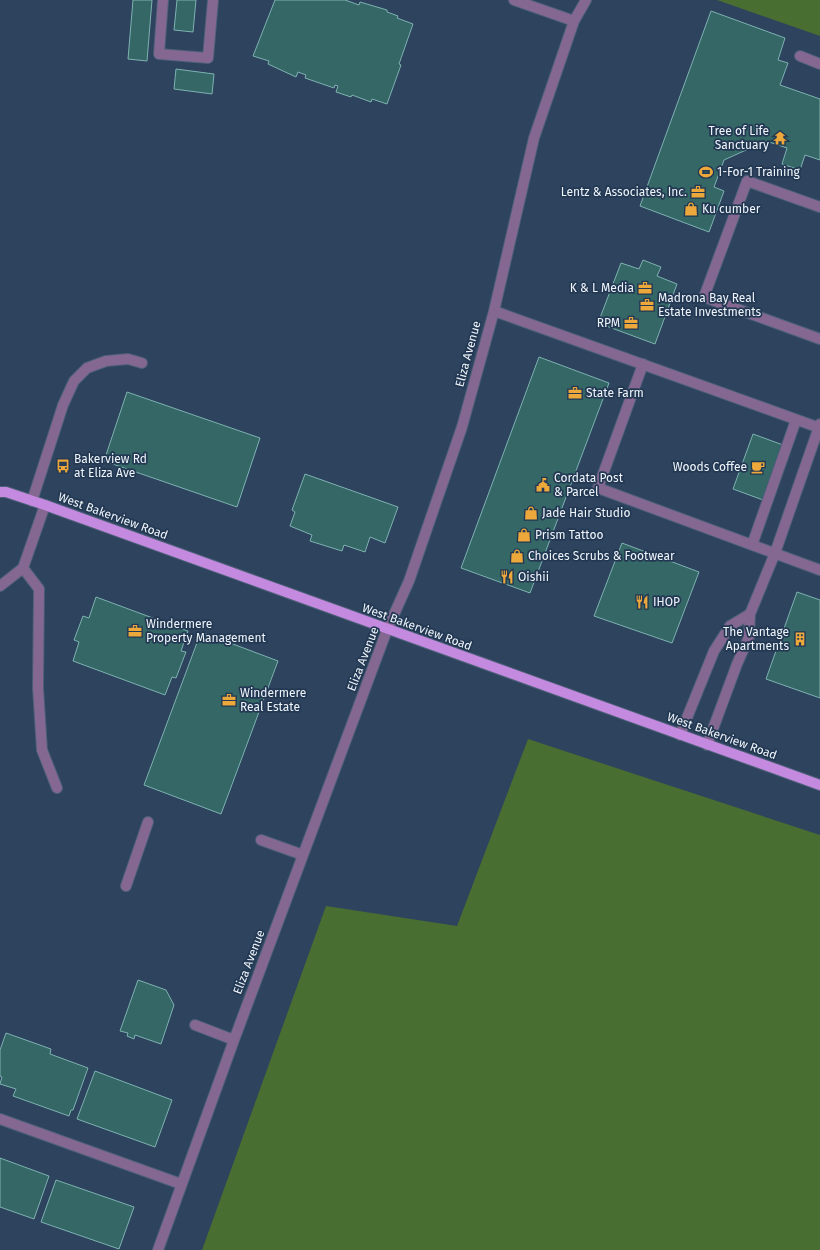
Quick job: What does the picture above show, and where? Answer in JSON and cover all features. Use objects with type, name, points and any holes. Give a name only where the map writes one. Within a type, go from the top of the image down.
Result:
[{"type":"main road","name":"West Bakerview Road","points":[[2,490],[820,785]]},
{"type":"street","points":[[163,0],[159,54],[208,58],[213,0]]},
{"type":"street","points":[[514,0],[574,21]]},
{"type":"street","name":"Eliza Avenue","points":[[158,1250],[303,855],[388,630],[409,581],[460,434],[494,311],[534,138],[574,21],[586,0]]},
{"type":"street","points":[[800,56],[820,64]]},
{"type":"street","points":[[820,207],[747,181],[704,297],[820,339]]},
{"type":"street","points":[[494,311],[819,427],[775,553],[750,614],[749,637],[736,664],[707,745]]},
{"type":"street","points":[[32,501],[63,405],[74,381],[87,368],[106,361],[128,359],[142,363]]},
{"type":"street","points":[[643,364],[598,488],[820,570]]},
{"type":"street","points":[[752,545],[796,420]]},
{"type":"street","points":[[0,586],[23,568],[45,505]]},
{"type":"street","points":[[23,568],[39,589],[38,688],[42,750],[57,788]]},
{"type":"street","points":[[680,735],[714,652],[730,626],[750,614]]},
{"type":"street","points":[[126,886],[148,822]]},
{"type":"street","points":[[261,840],[303,855]]},
{"type":"street","points":[[195,1025],[234,1040]]},
{"type":"street","points":[[0,1119],[181,1184]]},
{"type":"green space","points":[[717,0],[820,0],[820,36]]},
{"type":"green space","points":[[528,739],[820,835],[820,1250],[202,1250],[326,906],[457,926]]},
{"type":"building","points":[[133,0],[152,0],[147,61],[128,59]]},
{"type":"building","points":[[177,0],[196,0],[193,32],[174,30]]},
{"type":"building","points":[[275,0],[345,0],[359,5],[360,2],[387,10],[387,12],[398,16],[397,18],[413,24],[399,64],[401,65],[387,104],[372,99],[371,102],[352,95],[351,97],[336,92],[338,86],[335,85],[334,88],[305,78],[306,75],[298,72],[296,77],[268,64],[269,61],[253,56]]},
{"type":"building","points":[[711,11],[785,38],[778,60],[788,63],[780,85],[820,99],[820,160],[805,155],[800,170],[782,164],[787,148],[766,141],[724,160],[714,187],[724,191],[709,232],[640,206]]},
{"type":"building","points":[[176,69],[214,74],[212,94],[174,89]]},
{"type":"building","points":[[643,260],[661,267],[657,276],[677,284],[655,344],[598,323],[621,263],[639,269]]},
{"type":"building","points":[[539,357],[609,383],[530,593],[461,568]]},
{"type":"building","points":[[127,392],[260,438],[237,507],[104,461]]},
{"type":"building","name":"Woods Coffee","points":[[753,434],[783,445],[763,500],[733,489]]},
{"type":"building","points":[[305,474],[398,507],[385,543],[370,537],[365,552],[344,545],[342,551],[310,541],[312,535],[290,526],[295,512],[292,510]]},
{"type":"building","points":[[622,543],[699,572],[672,643],[594,616]]},
{"type":"building","name":"The Vantage Apartments","points":[[797,592],[820,600],[820,698],[766,679]]},
{"type":"building","points":[[96,597],[188,631],[181,651],[186,652],[176,678],[172,677],[165,695],[73,661],[79,642],[74,640],[83,616],[89,618]]},
{"type":"building","points":[[201,632],[278,661],[221,814],[144,785]]},
{"type":"building","points":[[138,980],[166,990],[174,1005],[161,1044],[135,1035],[134,1039],[127,1036],[128,1033],[120,1031]]},
{"type":"building","points":[[6,1033],[51,1049],[50,1054],[88,1068],[73,1110],[71,1110],[69,1116],[13,1096],[16,1089],[0,1084],[2,1077],[0,1076],[0,1050]]},
{"type":"building","points":[[95,1071],[172,1100],[155,1147],[77,1119]]},
{"type":"building","points":[[0,1158],[49,1176],[34,1219],[0,1207]]},
{"type":"building","points":[[56,1180],[134,1207],[119,1249],[41,1222]]},
{"type":"place","name":"Tree of Life Sanctuary","points":[[780,138]]},
{"type":"place","name":"1-For-1 Training","points":[[706,172]]},
{"type":"place","name":"Lentz & Associates, Inc.","points":[[698,192]]},
{"type":"place","name":"Ku cumber","points":[[691,209]]},
{"type":"place","name":"K & L Media","points":[[645,288]]},
{"type":"place","name":"Madrona Bay Real Estate Investments","points":[[647,305]]},
{"type":"place","name":"RPM","points":[[631,323]]},
{"type":"place","name":"State Farm","points":[[575,393]]},
{"type":"place","name":"Bakerview Rd at Eliza Ave","points":[[63,466]]},
{"type":"place","name":"Woods Coffee","points":[[758,467]]},
{"type":"place","name":"Cordata Post & Parcel","points":[[543,485]]},
{"type":"place","name":"Jade Hair Studio","points":[[531,513]]},
{"type":"place","name":"Prism Tattoo","points":[[524,535]]},
{"type":"place","name":"Choices Scrubs & Footwear","points":[[517,556]]},
{"type":"place","name":"Oishii","points":[[507,577]]},
{"type":"place","name":"IHOP","points":[[642,602]]},
{"type":"place","name":"Windermere Property Management","points":[[135,631]]},
{"type":"place","name":"The Vantage Apartments","points":[[800,639]]},
{"type":"place","name":"Windermere Real Estate","points":[[229,700]]}]
